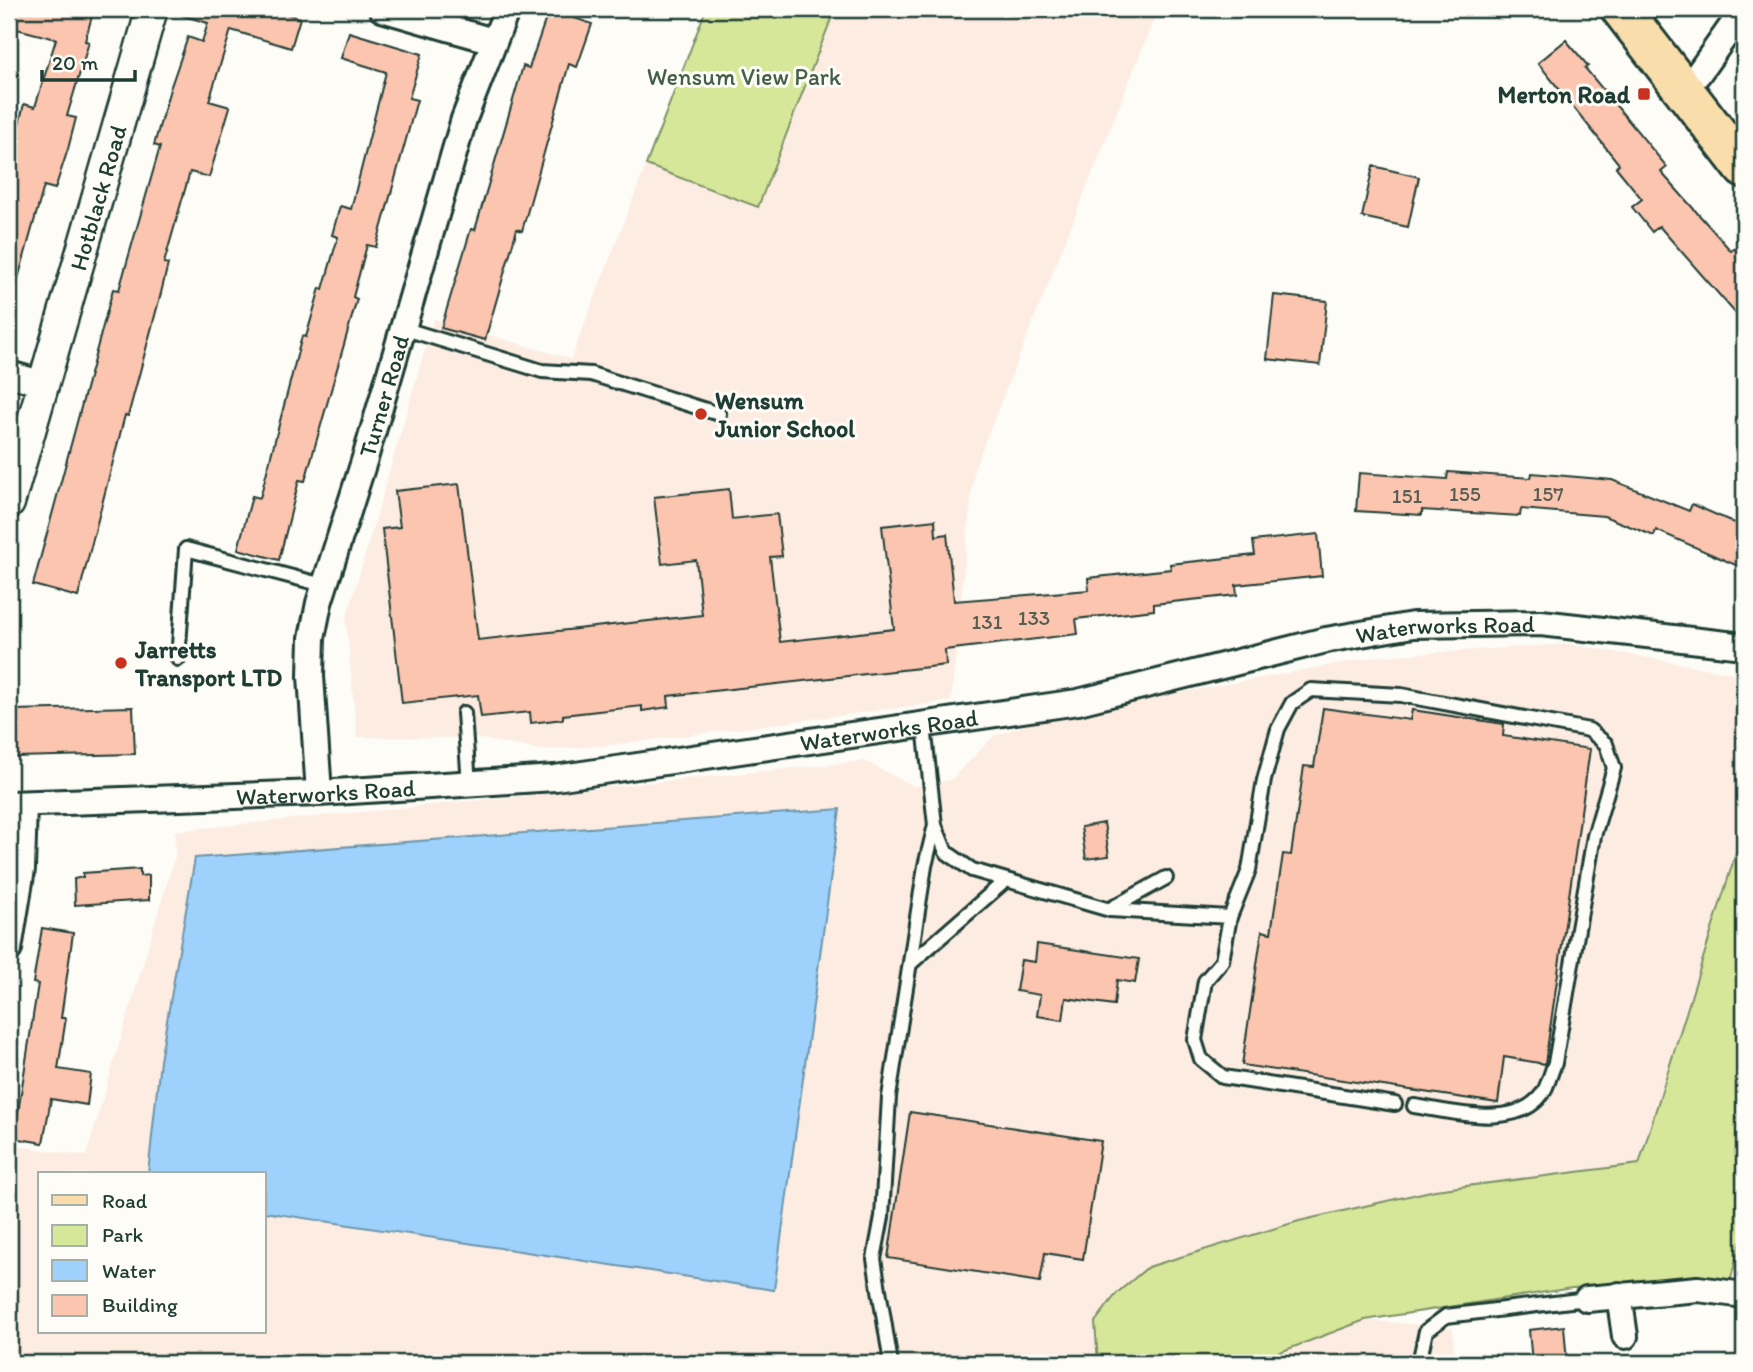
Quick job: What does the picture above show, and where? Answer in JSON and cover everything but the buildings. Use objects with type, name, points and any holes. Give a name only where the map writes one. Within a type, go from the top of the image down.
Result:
[{"type":"main road","points":[[1622,9],[1744,167]]},
{"type":"street","name":"Hotblack Road","points":[[9,503],[152,9]]},
{"type":"street","points":[[382,9],[493,41]]},
{"type":"street","name":"Turner Road","points":[[319,793],[311,676],[312,638],[323,584],[366,456],[464,119],[507,9]]},
{"type":"street","points":[[1684,89],[1698,74],[1744,9]]},
{"type":"street","points":[[9,374],[44,384]]},
{"type":"street","name":"Waterworks Road","points":[[9,949],[22,869],[16,804],[469,785],[652,765],[1078,702],[1326,640],[1413,625],[1541,623],[1744,646]]},
{"type":"street","points":[[1587,1299],[1619,1294],[1698,1289],[1744,1295]]},
{"type":"street","points":[[1619,1294],[1625,1336]]},
{"type":"lane","points":[[402,328],[542,371],[592,374],[719,414]]},
{"type":"lane","points":[[178,659],[186,549],[323,584]]},
{"type":"lane","points":[[1395,1104],[1245,1083],[1223,1077],[1201,1059],[1195,1040],[1205,981],[1222,961],[1230,917],[1249,870],[1264,780],[1278,729],[1292,703],[1311,690],[1401,695],[1589,730],[1606,744],[1614,768],[1594,836],[1555,1063],[1542,1094],[1517,1112],[1487,1116],[1414,1106]]},
{"type":"lane","points":[[464,713],[469,785]]},
{"type":"lane","points":[[924,726],[935,825],[946,852],[972,870],[1110,910],[1230,917]]},
{"type":"lane","points":[[891,1363],[874,1259],[882,1217],[889,1097],[925,866],[935,825]]},
{"type":"lane","points":[[1110,910],[1166,878]]},
{"type":"lane","points":[[910,964],[1005,881]]},
{"type":"lane","points":[[1419,1363],[1426,1331],[1446,1316],[1587,1299]]},
{"type":"shaded area","name":"Wensum Junior School","points":[[835,9],[1158,9],[974,469],[951,701],[611,745],[541,750],[476,738],[357,737],[346,620],[434,319],[571,359],[646,165],[758,207]]},
{"type":"shaded area","points":[[1569,644],[1744,675],[1744,827],[1639,1164],[1435,1190],[1299,1221],[1148,1267],[1095,1322],[1098,1363],[9,1363],[9,1145],[86,1156],[175,856],[175,831],[864,761],[914,786],[951,780],[994,736],[1049,717],[1380,656]]},
{"type":"shaded area","points":[[1365,1320],[1453,1328],[1455,1363],[1251,1363]]},
{"type":"green space","name":"Wensum View Park","points":[[706,9],[835,9],[758,207],[646,165]]},
{"type":"green space","points":[[1744,827],[1744,1230],[1730,1282],[1572,1288],[1365,1320],[1251,1363],[1098,1363],[1095,1322],[1117,1293],[1148,1267],[1299,1221],[1435,1190],[1639,1164]]},
{"type":"water","points":[[840,809],[774,1290],[266,1212],[266,1172],[148,1172],[160,1061],[195,858]]},
{"type":"place","name":"Merton Road","points":[[1644,94]]},
{"type":"place","name":"Wensum Junior School","points":[[701,414]]},
{"type":"place","name":"Jarretts Transport LTD","points":[[121,663]]}]
